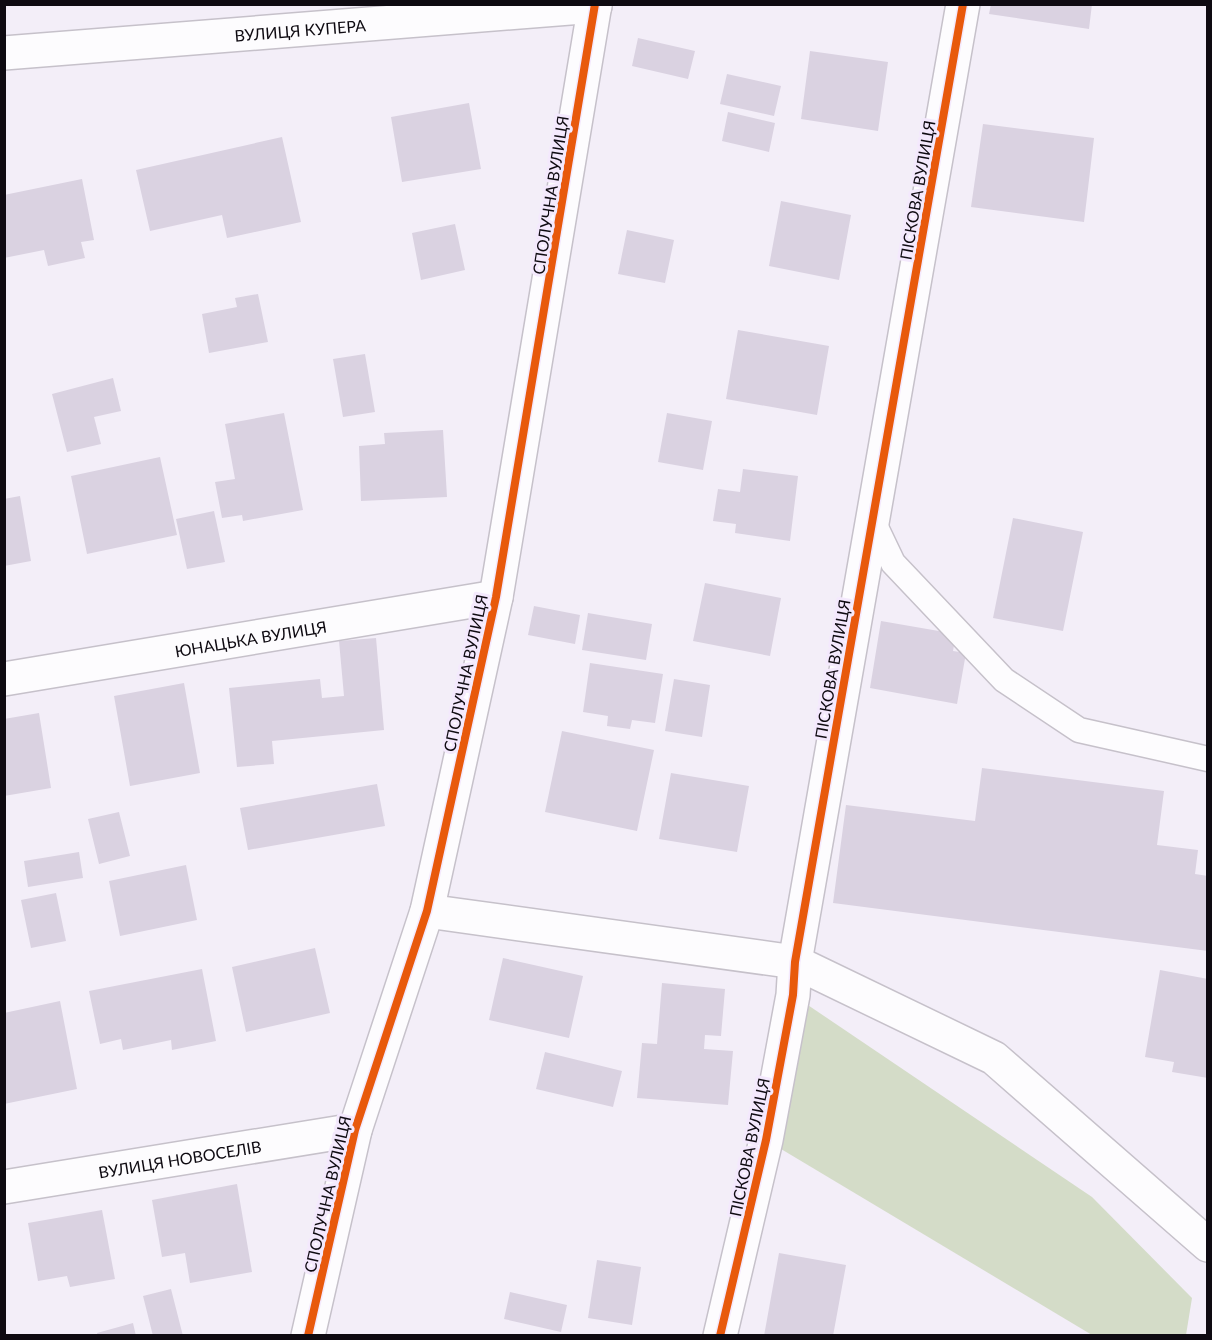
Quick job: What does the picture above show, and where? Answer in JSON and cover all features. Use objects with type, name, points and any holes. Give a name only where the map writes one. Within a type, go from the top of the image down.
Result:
[{"type":"street","name":"ПІСКОВА ВУЛИЦЯ","points":[[720,1335],[766,1140],[793,995],[795,962],[963,4]]},
{"type":"street","name":"ВУЛИЦЯ КУПЕРА","points":[[4,53],[595,5]]},
{"type":"street","name":"СПОЛУЧНА ВУЛИЦЯ","points":[[308,1335],[355,1130],[427,911],[496,597],[595,5]]},
{"type":"street","name":"ЮНАЦЬКА ВУЛИЦЯ","points":[[4,680],[496,597]]},
{"type":"street","points":[[427,911],[795,962],[994,1058],[1208,1245]]},
{"type":"street","name":"ВУЛИЦЯ НОВОСЕЛІВ","points":[[4,1187],[355,1130]]},
{"type":"lane","points":[[872,519],[893,563],[1004,680],[1079,730],[1208,759]]},
{"type":"green space","points":[[793,995],[1092,1197],[1192,1298],[1186,1335],[1092,1335],[766,1140]]},
{"type":"building","points":[[991,4],[1092,4],[1089,29],[989,14]]},
{"type":"building","points":[[638,38],[695,51],[688,79],[632,66]]},
{"type":"building","points":[[810,51],[888,62],[878,131],[801,119]]},
{"type":"building","points":[[727,74],[781,86],[774,116],[720,104]]},
{"type":"building","points":[[469,103],[481,169],[402,182],[391,117]]},
{"type":"building","points":[[728,112],[775,123],[769,152],[722,141]]},
{"type":"building","points":[[983,124],[1094,138],[1084,222],[971,207]]},
{"type":"building","points":[[282,137],[301,222],[227,238],[222,215],[150,231],[136,170]]},
{"type":"building","points":[[82,179],[94,240],[81,242],[85,258],[48,266],[44,250],[4,258],[4,195]]},
{"type":"building","points":[[781,201],[851,215],[839,280],[769,266]]},
{"type":"building","points":[[455,224],[465,270],[421,280],[412,233]]},
{"type":"building","points":[[627,230],[674,240],[665,283],[618,274]]},
{"type":"building","points":[[258,294],[268,342],[209,353],[202,314],[237,307],[235,298]]},
{"type":"building","points":[[738,330],[829,346],[817,415],[726,399]]},
{"type":"building","points":[[365,354],[375,412],[343,417],[333,359]]},
{"type":"building","points":[[113,378],[121,411],[94,417],[101,444],[67,452],[52,394]]},
{"type":"building","points":[[284,413],[303,510],[243,521],[242,515],[222,518],[215,482],[235,479],[225,424]]},
{"type":"building","points":[[667,413],[712,421],[703,470],[658,462]]},
{"type":"building","points":[[443,430],[447,497],[361,501],[359,446],[385,444],[384,433]]},
{"type":"building","points":[[160,457],[177,535],[87,554],[71,476]]},
{"type":"building","points":[[743,469],[798,476],[790,541],[735,533],[736,524],[713,521],[718,489],[740,492]]},
{"type":"building","points":[[20,496],[31,561],[4,566],[4,499]]},
{"type":"building","points":[[214,511],[225,562],[187,569],[176,519]]},
{"type":"building","points":[[1013,518],[1083,532],[1063,631],[993,618]]},
{"type":"building","points":[[705,583],[781,598],[770,656],[693,641]]},
{"type":"building","points":[[534,606],[580,615],[575,644],[528,635]]},
{"type":"building","points":[[588,613],[652,624],[646,660],[582,650]]},
{"type":"building","points":[[881,621],[956,634],[953,651],[966,653],[957,704],[870,688]]},
{"type":"building","points":[[376,638],[384,730],[272,741],[274,764],[237,767],[229,688],[320,679],[322,698],[344,696],[339,641]]},
{"type":"building","points":[[590,663],[663,674],[655,723],[632,720],[630,729],[607,726],[608,716],[583,712]]},
{"type":"building","points":[[674,679],[710,685],[702,737],[665,731]]},
{"type":"building","points":[[184,683],[200,773],[130,786],[114,696]]},
{"type":"building","points":[[39,713],[51,788],[4,796],[4,719]]},
{"type":"building","points":[[562,731],[654,750],[637,831],[545,812]]},
{"type":"building","points":[[982,768],[1164,791],[1157,845],[1198,850],[1195,874],[1208,876],[1208,951],[833,903],[846,805],[975,821]]},
{"type":"building","points":[[671,773],[749,786],[737,852],[659,839]]},
{"type":"building","points":[[377,784],[385,826],[248,850],[240,808]]},
{"type":"building","points":[[119,812],[130,856],[99,864],[88,819]]},
{"type":"building","points":[[79,852],[83,878],[28,887],[24,861]]},
{"type":"building","points":[[186,865],[197,920],[120,936],[109,881]]},
{"type":"building","points":[[56,893],[66,941],[31,948],[21,900]]},
{"type":"building","points":[[315,948],[330,1013],[246,1032],[232,967]]},
{"type":"building","points":[[503,958],[583,976],[569,1038],[489,1020]]},
{"type":"building","points":[[202,969],[216,1041],[172,1050],[171,1040],[123,1050],[121,1039],[100,1044],[89,991]]},
{"type":"building","points":[[1160,970],[1208,979],[1208,1078],[1172,1072],[1174,1062],[1145,1057]]},
{"type":"building","points":[[662,983],[725,989],[721,1036],[705,1035],[704,1049],[733,1051],[728,1105],[637,1098],[642,1043],[657,1044]]},
{"type":"building","points":[[60,1001],[77,1089],[4,1104],[4,1013]]},
{"type":"building","points":[[545,1052],[622,1071],[613,1107],[536,1089]]},
{"type":"building","points":[[237,1184],[252,1272],[190,1283],[185,1253],[162,1257],[152,1200]]},
{"type":"building","points":[[102,1210],[115,1279],[70,1287],[67,1276],[38,1281],[28,1223]]},
{"type":"building","points":[[779,1253],[846,1265],[833,1336],[764,1336]]},
{"type":"building","points":[[597,1260],[641,1267],[632,1325],[588,1318]]},
{"type":"building","points":[[171,1289],[183,1336],[153,1336],[143,1296]]},
{"type":"building","points":[[510,1292],[567,1305],[561,1332],[504,1319]]},
{"type":"building","points":[[133,1323],[136,1336],[98,1336],[97,1333]]},
{"type":"cycle path","points":[[308,1336],[355,1130],[427,911],[496,597],[595,4]]},
{"type":"cycle path","points":[[720,1336],[766,1140],[793,995],[795,962],[963,4]]}]
